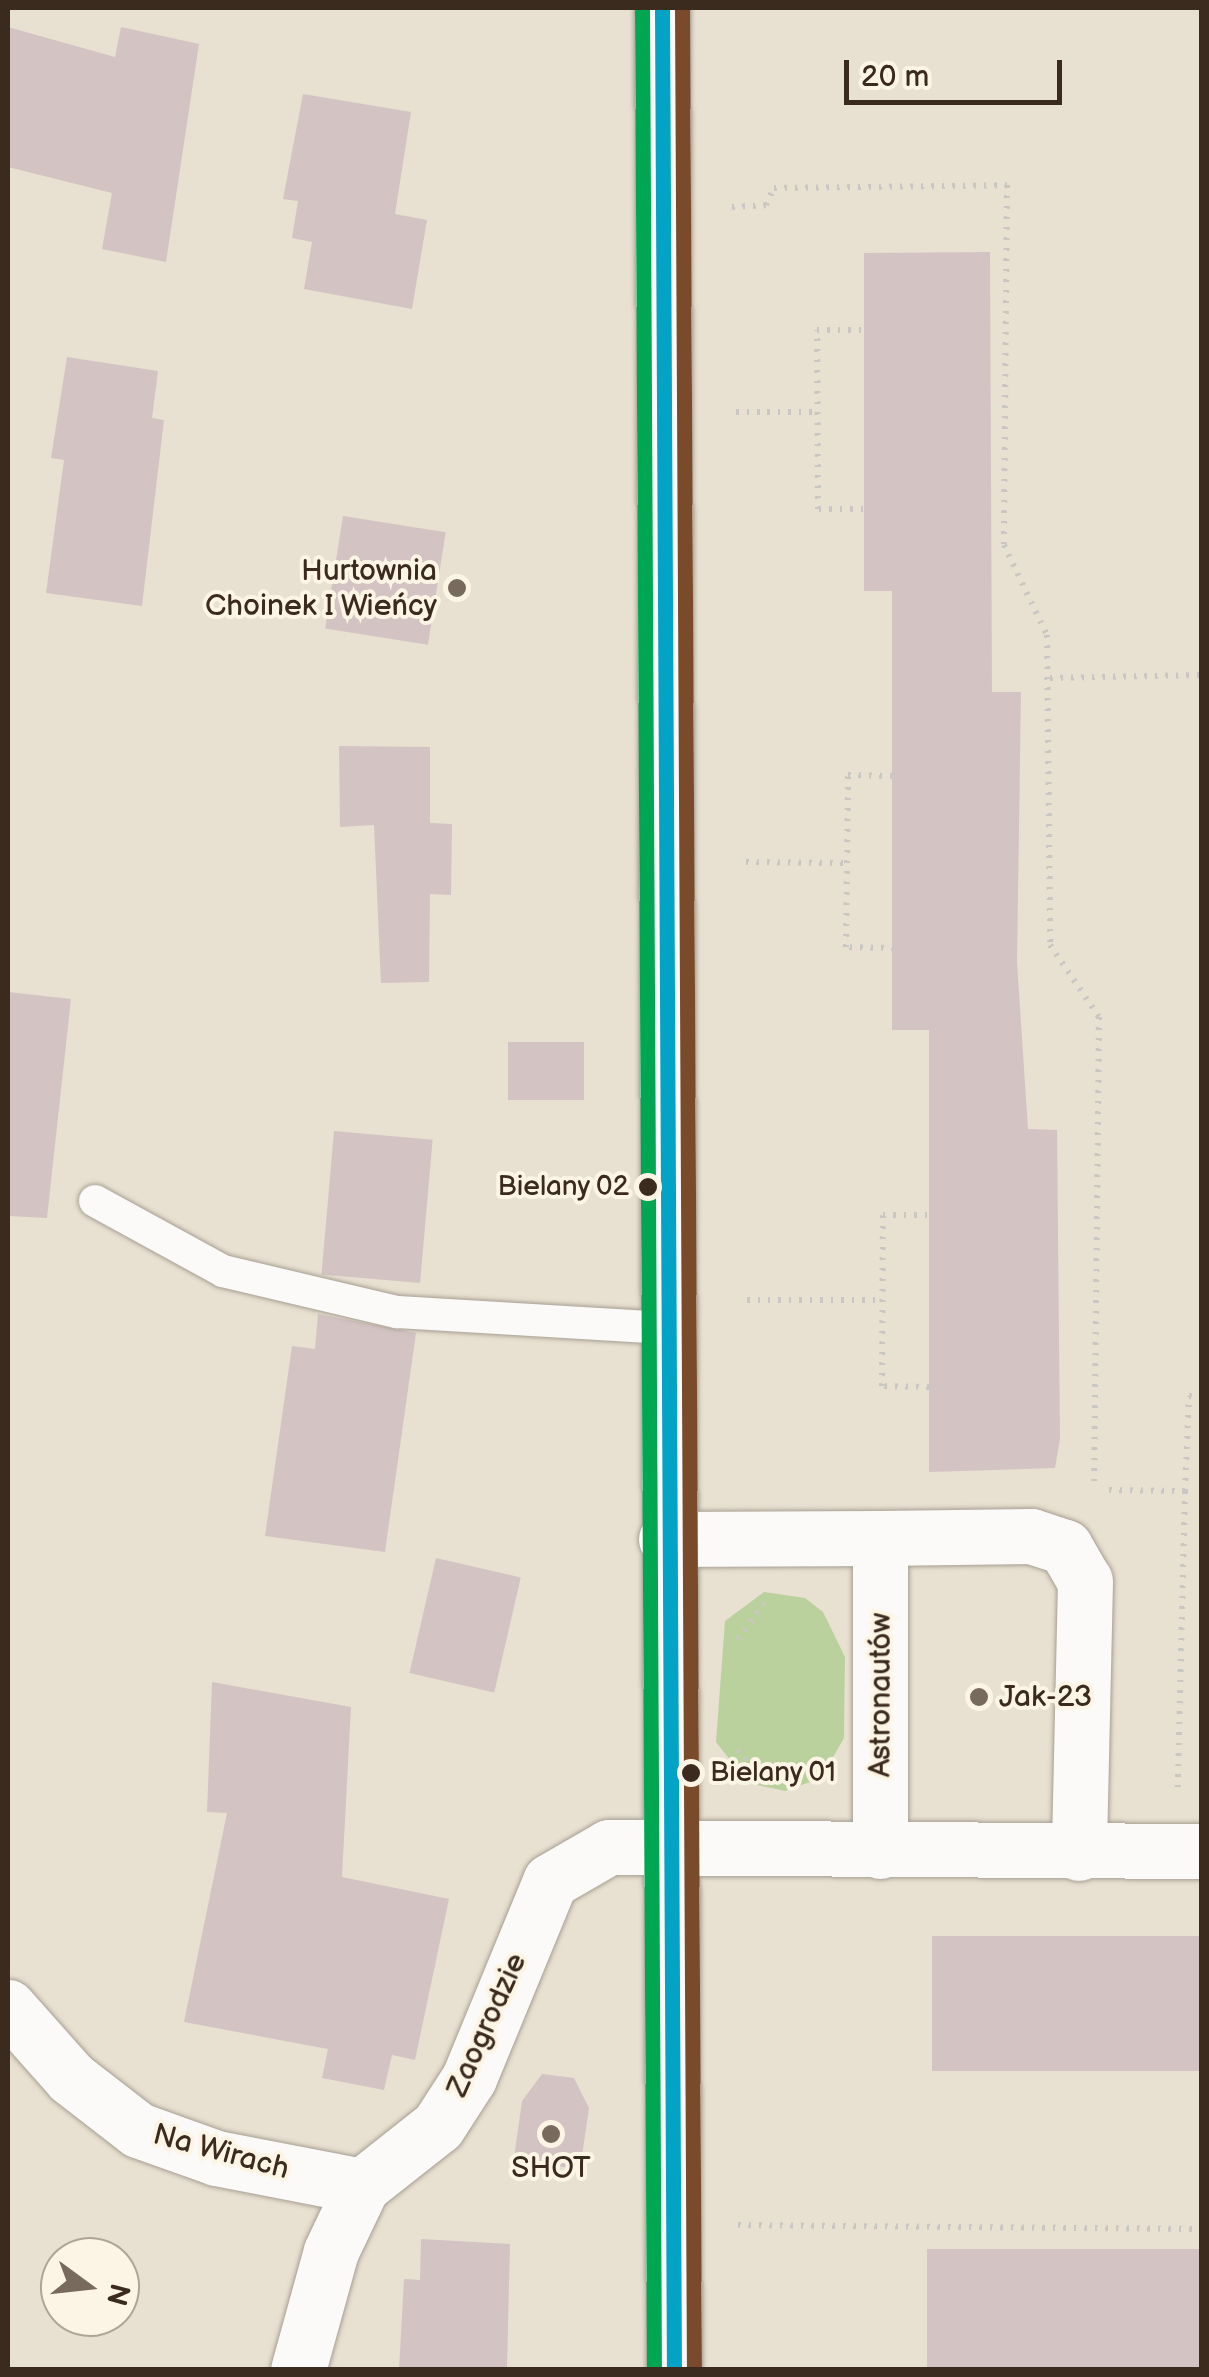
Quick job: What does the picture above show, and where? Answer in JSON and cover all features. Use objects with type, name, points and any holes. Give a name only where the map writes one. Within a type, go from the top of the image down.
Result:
[{"type":"street","points":[[662,8],[666,1539],[674,2370]]},
{"type":"street","points":[[666,1539],[1031,1536],[1065,1548],[1084,1581],[1080,1853]]},
{"type":"street","name":"Astronautów","points":[[880,1538],[880,1852]]},
{"type":"street","points":[[669,1844],[880,1852],[1202,1852]]},
{"type":"street","name":"Zaogrodzie","points":[[298,2370],[331,2251],[362,2186],[438,2126],[469,2078],[550,1881],[609,1847],[669,1844]]},
{"type":"street","name":"Na Wirach","points":[[8,2007],[71,2078],[138,2130],[216,2158],[362,2186]]},
{"type":"lane","points":[[95,1201],[223,1271],[397,1312],[666,1328]]},
{"type":"path","points":[[732,207],[766,205],[774,188],[1007,185],[1004,545],[1046,635],[1050,678],[1050,945],[1099,1017],[1094,1490]]},
{"type":"path","points":[[863,508],[818,509],[817,330],[864,330]]},
{"type":"path","points":[[736,412],[818,412]]},
{"type":"path","points":[[1050,678],[1202,675]]},
{"type":"path","points":[[894,948],[846,947],[848,776],[895,776]]},
{"type":"path","points":[[746,862],[848,862]]},
{"type":"path","points":[[930,1216],[882,1215],[882,1386],[930,1387]]},
{"type":"path","points":[[747,1300],[882,1300]]},
{"type":"path","points":[[1180,1765],[1189,1396],[1202,1397]]},
{"type":"path","points":[[1109,1490],[1185,1491]]},
{"type":"path","points":[[735,1658],[738,1639],[764,1614]]},
{"type":"path","points":[[733,1735],[752,1768],[786,1774]]},
{"type":"path","points":[[722,2225],[1202,2229]]},
{"type":"green space","points":[[764,1592],[805,1598],[823,1612],[845,1657],[844,1738],[821,1778],[785,1791],[748,1783],[716,1742],[725,1621]]},
{"type":"building","points":[[8,27],[115,57],[121,27],[199,44],[166,262],[102,249],[112,193],[8,167]]},
{"type":"building","points":[[303,94],[411,112],[395,214],[427,220],[412,309],[304,289],[312,242],[292,238],[298,201],[283,199]]},
{"type":"building","points":[[990,252],[992,692],[1021,692],[1017,962],[1028,1129],[1057,1130],[1060,1439],[1055,1468],[929,1472],[929,1030],[892,1030],[892,591],[864,591],[864,253]]},
{"type":"building","points":[[67,357],[158,371],[152,418],[164,420],[142,606],[46,593],[64,460],[51,458]]},
{"type":"building","points":[[343,516],[446,532],[428,645],[325,629]]},
{"type":"building","points":[[339,746],[430,747],[430,823],[452,824],[451,895],[430,894],[429,982],[381,983],[374,825],[340,827]]},
{"type":"building","points":[[8,992],[71,999],[47,1218],[8,1216]]},
{"type":"building","points":[[508,1042],[584,1042],[584,1100],[508,1100]]},
{"type":"building","points":[[334,1131],[433,1140],[420,1283],[321,1274]]},
{"type":"building","points":[[318,1314],[416,1333],[385,1552],[265,1536],[292,1346],[315,1349]]},
{"type":"building","points":[[436,1558],[521,1578],[494,1693],[409,1673]]},
{"type":"building","points":[[212,1682],[351,1707],[342,1877],[449,1899],[415,2060],[392,2055],[384,2090],[322,2078],[328,2049],[184,2022],[227,1813],[207,1812]]},
{"type":"building","points":[[932,1936],[1202,1936],[1202,2071],[932,2071]]},
{"type":"building","name":"SHOT","points":[[542,2074],[574,2078],[589,2108],[580,2170],[514,2158],[522,2101]]},
{"type":"building","points":[[421,2239],[510,2244],[507,2367],[399,2370],[404,2279],[420,2280]]},
{"type":"building","points":[[927,2249],[1202,2249],[1202,2370],[927,2370]]},
{"type":"transit line","points":[[642,8],[654,2370]]},
{"type":"transit line","points":[[662,8],[674,2370]]},
{"type":"transit line","points":[[682,8],[694,2370]]},
{"type":"place","name":"Hurtownia Choinek I Wieńcy","points":[[457,588]]},
{"type":"place","name":"Bielany 02","points":[[648,1187]]},
{"type":"place","name":"Jak-23","points":[[979,1697]]},
{"type":"place","name":"Bielany 01","points":[[691,1773]]},
{"type":"place","name":"SHOT","points":[[551,2134]]}]
